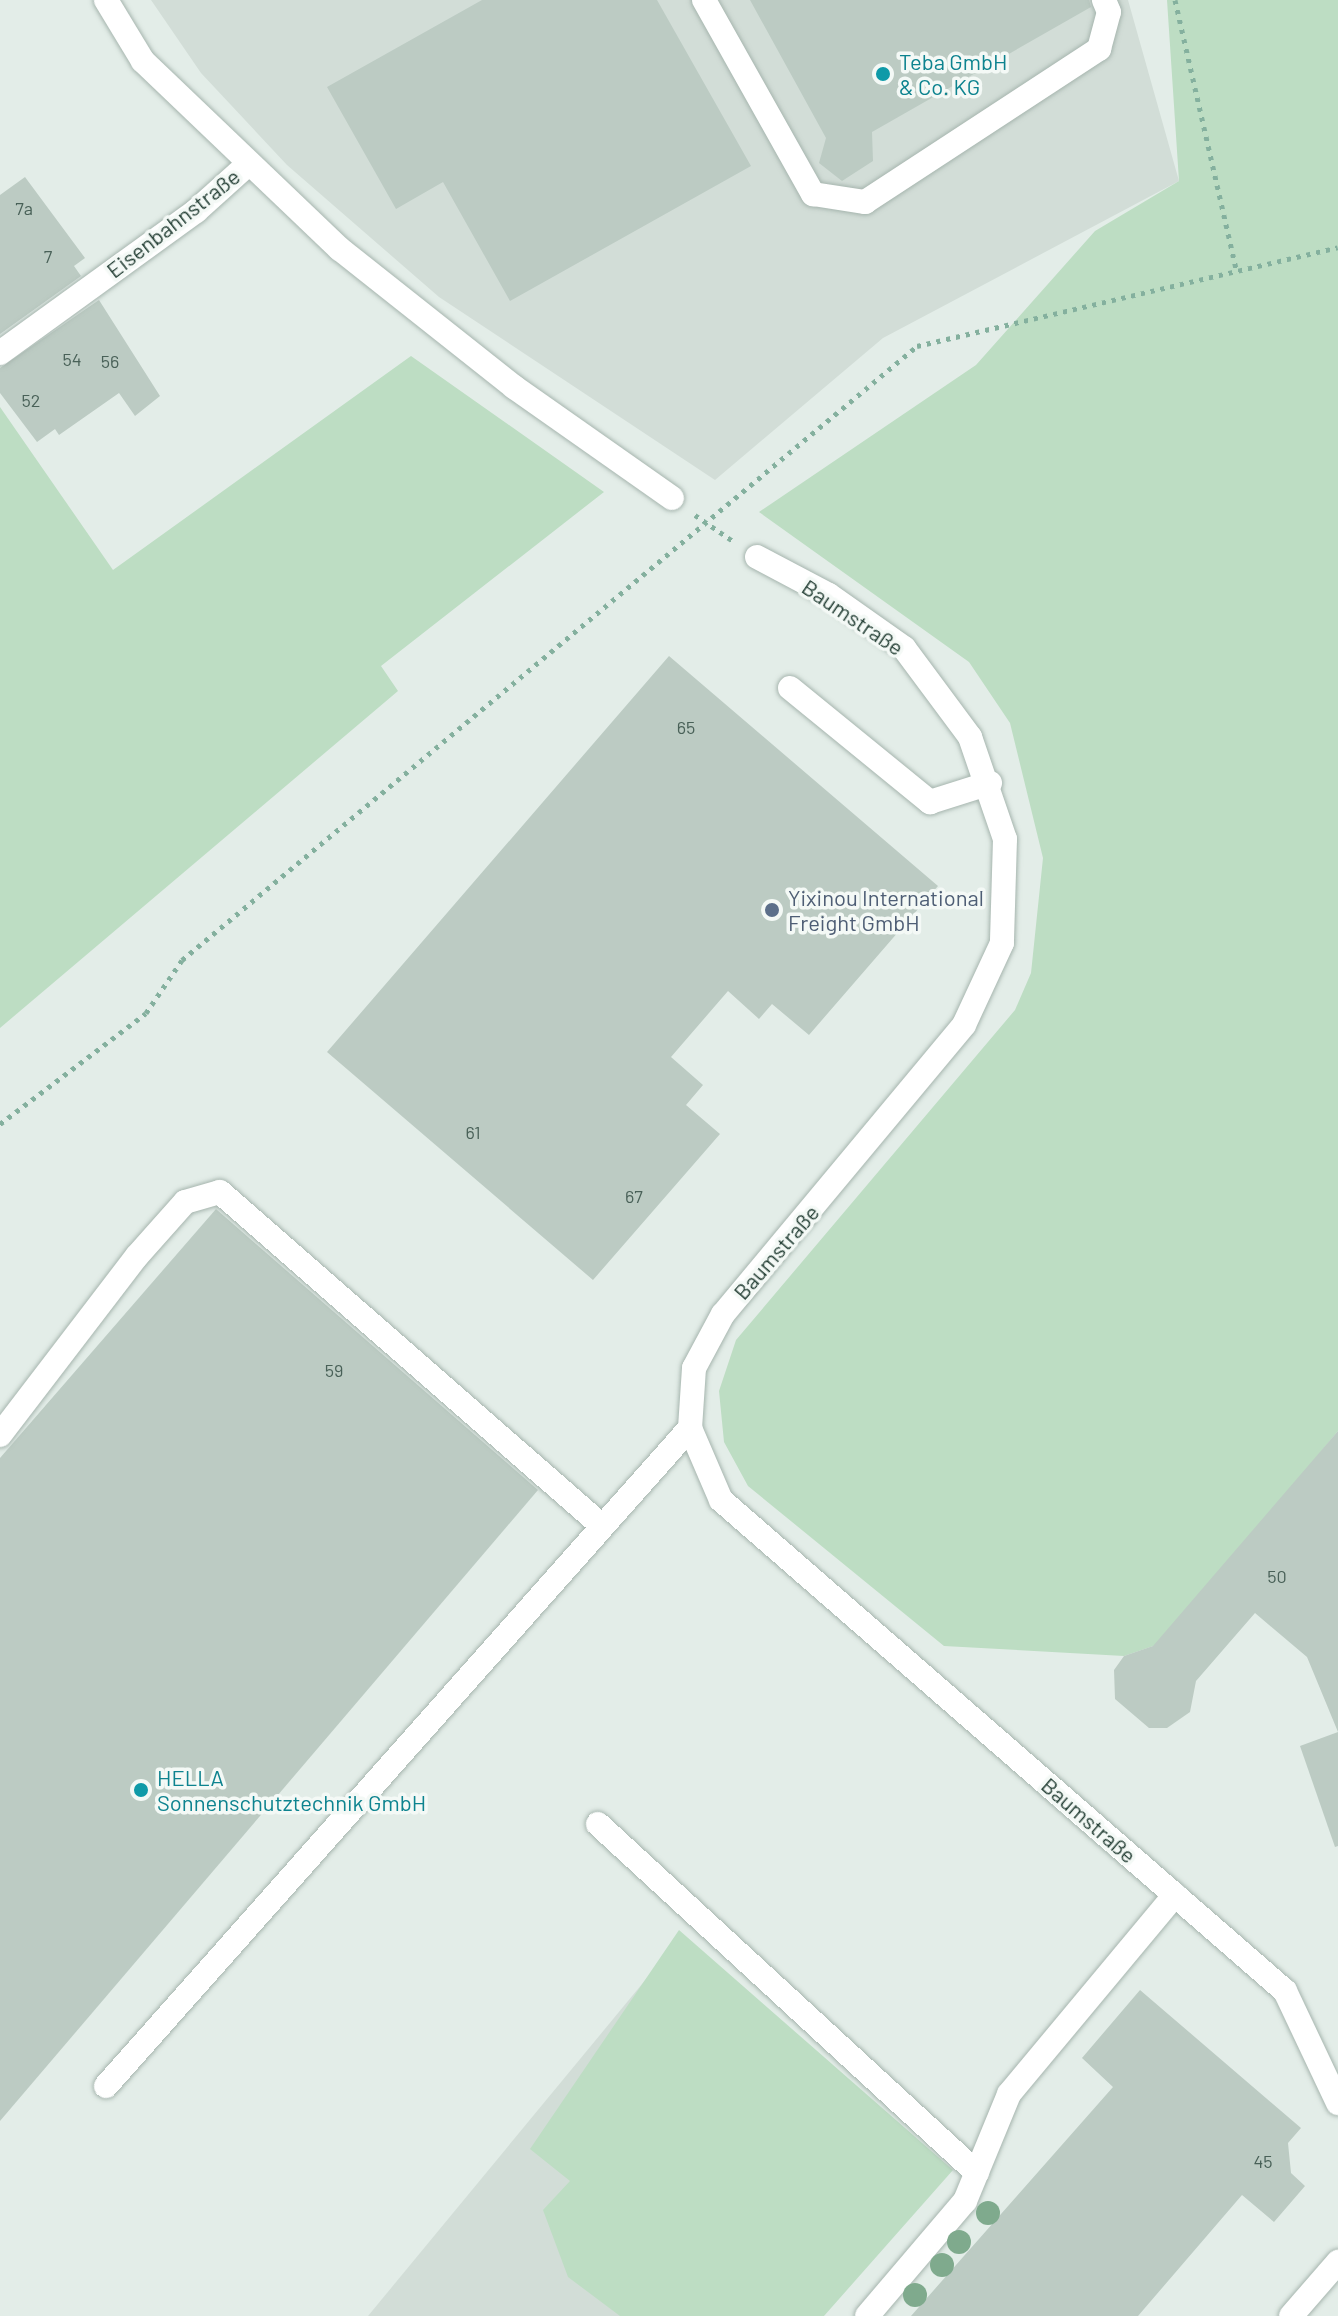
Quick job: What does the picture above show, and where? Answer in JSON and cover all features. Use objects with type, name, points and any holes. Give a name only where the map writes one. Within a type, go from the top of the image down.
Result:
[{"type":"street","name":"Eisenbahnstraße","points":[[0,353],[196,211],[247,165],[143,61],[106,0]]},
{"type":"street","points":[[704,0],[813,194],[865,202],[1099,49],[1109,12],[1104,0]]},
{"type":"street","points":[[247,165],[340,249],[514,387],[672,498]]},
{"type":"street","name":"Baumstraße","points":[[757,557],[829,595],[904,648],[970,737],[990,783],[1005,839],[1002,943],[964,1025],[723,1314],[694,1368],[690,1428],[721,1500],[1285,1991],[1338,2103]]},
{"type":"street","points":[[790,688],[930,802],[990,783]]},
{"type":"street","points":[[0,1435],[185,1202],[220,1192],[602,1526]]},
{"type":"street","points":[[106,2086],[690,1428]]},
{"type":"street","points":[[598,1824],[977,2173]]},
{"type":"street","points":[[867,2316],[965,2201],[1011,2091],[1175,1895]]},
{"type":"street","points":[[1291,2316],[1338,2262]]},
{"type":"path","points":[[1175,0],[1236,269]]},
{"type":"path","points":[[0,1124],[146,1013],[182,960],[917,346],[1338,247]]},
{"type":"shaded area","points":[[151,0],[1128,0],[1179,181],[883,338],[715,480],[439,297],[287,165],[201,73]]},
{"type":"shaded area","points":[[675,1944],[820,2316],[368,2316]]},
{"type":"green space","points":[[1167,0],[1338,0],[1338,1431],[1162,1643],[1124,1656],[944,1646],[748,1486],[724,1442],[719,1391],[736,1340],[1015,1010],[1031,973],[1043,858],[1010,723],[969,662],[759,512],[976,365],[1095,231],[1179,181]]},
{"type":"green space","points":[[411,356],[604,492],[381,666],[398,691],[0,1028],[0,407],[113,570]]},
{"type":"green space","points":[[679,1930],[953,2170],[824,2316],[620,2316],[568,2277],[543,2210],[570,2181],[530,2149]]},
{"type":"building","points":[[482,0],[657,0],[751,166],[510,301],[443,182],[396,209],[327,87]]},
{"type":"building","name":"Teba GmbH & Co. KG","points":[[750,0],[1089,0],[1091,7],[872,132],[873,161],[842,181],[819,163],[826,138]]},
{"type":"building","points":[[25,177],[85,258],[74,266],[81,276],[0,334],[0,195]]},
{"type":"building","points":[[99,300],[160,396],[135,416],[119,393],[59,435],[55,429],[37,442],[0,393],[0,368]]},
{"type":"building","points":[[669,656],[938,886],[809,1035],[772,1004],[759,1019],[728,991],[671,1057],[703,1085],[686,1105],[720,1134],[593,1280],[327,1052]]},
{"type":"building","name":"HELLA Sonnenschutztechnik GmbH","points":[[216,1209],[538,1490],[0,2121],[0,1458]]},
{"type":"building","points":[[1338,1431],[1338,1732],[1307,1657],[1255,1613],[1196,1681],[1190,1712],[1167,1728],[1149,1728],[1115,1699],[1114,1670],[1124,1656],[1153,1646]]},
{"type":"building","points":[[1338,1732],[1338,1846],[1335,1847],[1300,1746]]},
{"type":"building","points":[[1140,1990],[1301,2128],[1288,2143],[1291,2173],[1305,2186],[1274,2222],[1242,2195],[1138,2316],[911,2316],[1113,2087],[1082,2058]]},
{"type":"place","name":"Teba GmbH & Co. KG","points":[[883,74]]},
{"type":"place","name":"Yixinou International Freight GmbH","points":[[772,910]]},
{"type":"place","name":"HELLA Sonnenschutztechnik GmbH","points":[[141,1790]]}]
